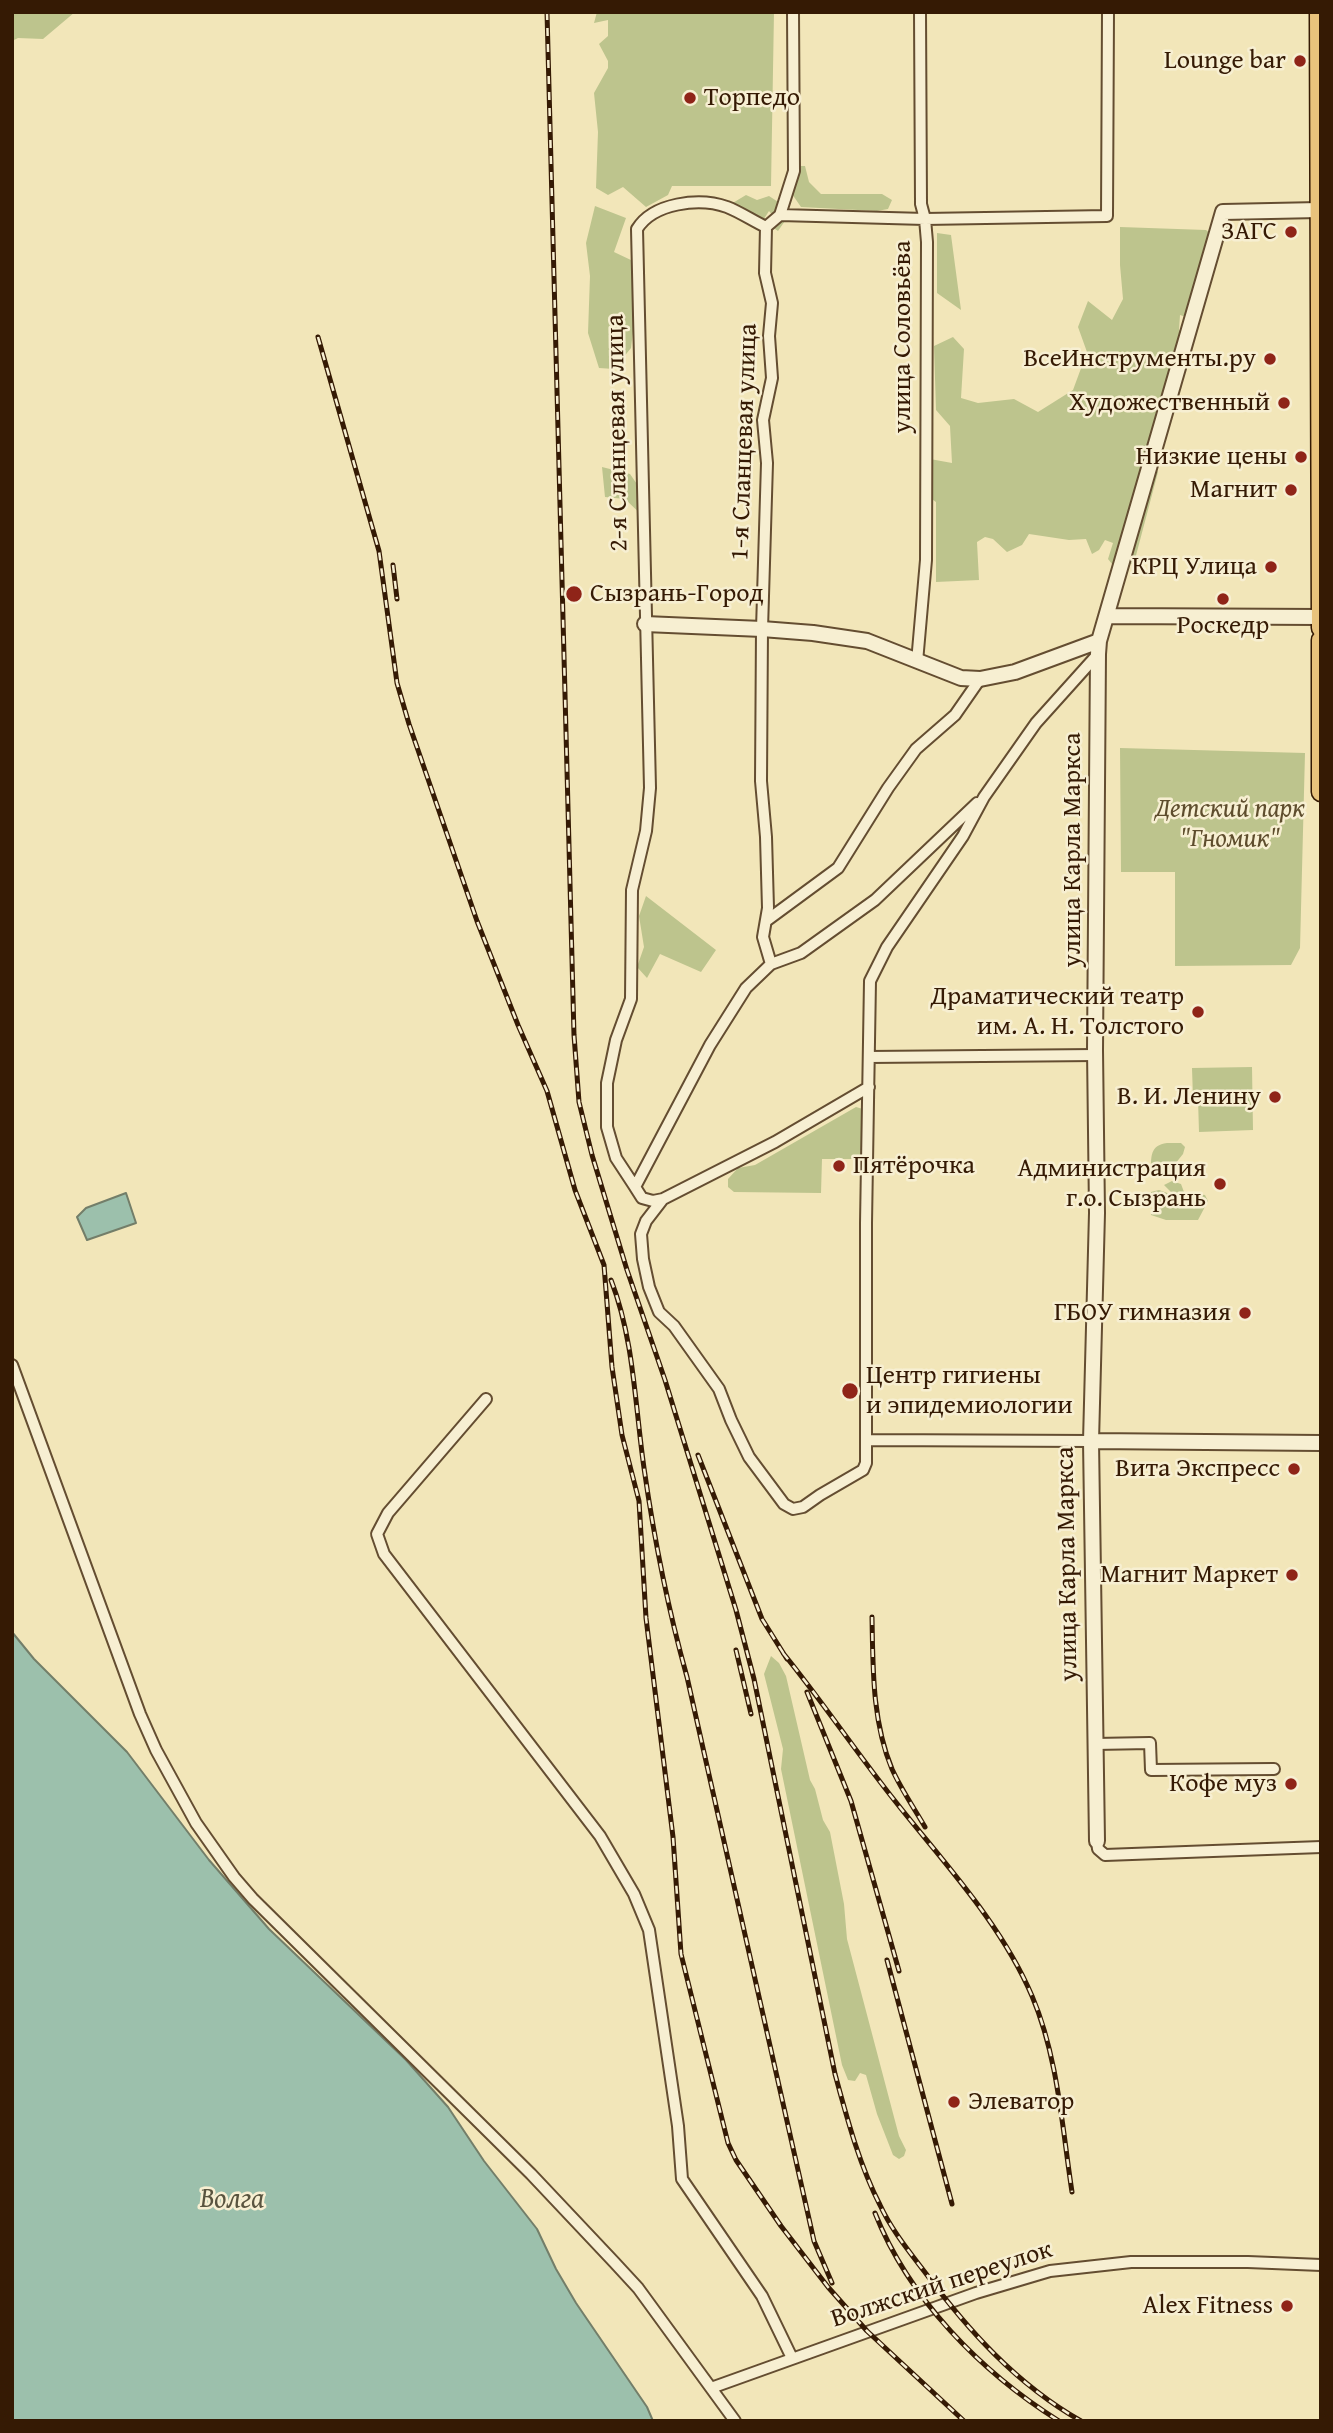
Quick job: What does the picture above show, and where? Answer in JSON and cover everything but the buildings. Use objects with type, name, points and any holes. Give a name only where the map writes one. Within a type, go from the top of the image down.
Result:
[{"type":"main road","points":[[1319,12],[1321,628]]},
{"type":"main road","points":[[1321,640],[1321,792]]},
{"type":"street","points":[[766,227],[780,215],[794,171],[793,12]]},
{"type":"street","name":"улица Соловьёва","points":[[916,662],[926,560],[925,219],[921,204],[920,12]]},
{"type":"street","points":[[780,215],[925,219],[1107,216],[1108,12]]},
{"type":"street","name":"2-я Сланцевая улица","points":[[663,1199],[653,1201],[642,1198],[616,1158],[607,1127],[607,1083],[616,1040],[631,999],[632,890],[647,820],[650,788],[637,229],[643,219],[666,208],[698,202],[726,207],[766,227]]},
{"type":"street","name":"улица Карла Маркса","points":[[1097,1841],[1091,1441],[1097,1213],[1098,647],[1223,212],[1319,209]]},
{"type":"street","name":"1-я Сланцевая улица","points":[[766,227],[765,273],[772,303],[769,336],[772,377],[763,420],[767,463],[761,781],[768,908],[763,937],[771,964]]},
{"type":"street","points":[[1108,616],[1321,617]]},
{"type":"street","points":[[645,624],[762,629],[867,641],[961,678],[980,679],[1015,672],[1098,647]]},
{"type":"street","points":[[869,1087],[775,1142],[663,1199],[646,1221],[641,1234],[649,1287],[659,1312],[674,1326],[719,1389],[749,1457],[784,1504],[793,1509],[803,1507],[863,1470],[867,1440],[866,1244],[869,1087],[870,981],[887,947],[963,836],[984,797],[1036,723],[1098,647]]},
{"type":"street","points":[[766,921],[838,868],[916,749],[955,715],[980,679]]},
{"type":"street","points":[[635,1187],[710,1045],[746,988],[771,964],[801,953],[875,900],[984,797]]},
{"type":"street","points":[[869,1057],[1096,1055]]},
{"type":"street","points":[[12,1365],[140,1714],[162,1761],[206,1839],[253,1899],[531,2174],[638,2288],[735,2421]]},
{"type":"street","points":[[486,1399],[388,1513],[377,1535],[384,1554],[600,1836],[634,1894],[649,1930],[678,2126],[682,2179],[762,2296],[792,2358]]},
{"type":"street","points":[[867,1440],[1321,1443]]},
{"type":"street","points":[[1095,1744],[1150,1743],[1151,1770],[1274,1769]]},
{"type":"street","points":[[1097,1841],[1098,1849],[1105,1855],[1321,1847]]},
{"type":"street","name":"Волжский переулок","points":[[711,2388],[976,2293],[1063,2269],[1131,2262],[1321,2265]]},
{"type":"green space","points":[[12,12],[75,12],[43,39],[18,38],[12,41]]},
{"type":"green space","name":"Торпедо","points":[[597,12],[774,12],[771,186],[672,186],[668,195],[646,207],[623,187],[608,195],[596,188],[598,132],[594,93],[608,68],[608,61],[599,44],[608,36],[608,20],[594,23]]},
{"type":"green space","points":[[796,166],[805,166],[809,182],[821,194],[882,194],[892,200],[888,209],[877,211],[801,207],[792,194],[783,191],[784,182],[797,183]]},
{"type":"green space","points":[[746,195],[757,200],[769,196],[789,209],[787,218],[778,231],[772,227],[774,217],[769,211],[762,222],[726,207]]},
{"type":"green space","points":[[595,206],[626,218],[614,252],[633,261],[636,307],[631,348],[614,369],[599,368],[588,333],[590,276],[586,243]]},
{"type":"green space","points":[[1120,227],[1206,230],[1214,236],[1192,319],[1180,315],[1179,330],[1191,337],[1181,389],[1170,396],[1154,467],[1158,472],[1134,563],[1116,569],[1108,559],[1113,543],[1105,540],[1099,550],[1092,554],[1086,539],[1069,540],[1029,534],[1022,545],[1007,552],[993,539],[985,537],[977,542],[979,580],[936,582],[936,502],[926,495],[930,459],[952,463],[950,426],[936,410],[934,346],[953,337],[964,349],[961,398],[978,403],[1014,399],[1038,412],[1073,390],[1087,352],[1078,327],[1088,301],[1112,320],[1123,299]]},
{"type":"green space","points":[[937,233],[951,235],[961,310],[937,293]]},
{"type":"green space","points":[[602,467],[630,474],[650,503],[648,521],[625,499],[605,497]]},
{"type":"green space","name":"Детский парк \"Гномик\"","points":[[1120,748],[1305,753],[1300,948],[1291,965],[1175,966],[1175,872],[1121,872]]},
{"type":"green space","points":[[646,896],[716,950],[701,972],[660,954],[647,978],[637,967],[644,947],[639,916]]},
{"type":"green space","points":[[1252,1067],[1253,1130],[1199,1132],[1198,1099],[1193,1098],[1192,1068]]},
{"type":"green space","points":[[856,1107],[863,1109],[863,1159],[822,1159],[821,1193],[734,1192],[728,1187],[728,1179],[738,1168],[755,1165]]},
{"type":"green space","points":[[1167,1143],[1181,1143],[1185,1147],[1175,1164],[1176,1172],[1151,1171],[1154,1149]]},
{"type":"green space","points":[[1172,1181],[1181,1184],[1184,1192],[1179,1202],[1171,1204],[1171,1207],[1188,1207],[1191,1203],[1186,1199],[1188,1193],[1205,1195],[1208,1201],[1198,1220],[1166,1220],[1151,1215],[1156,1204],[1151,1192],[1159,1190],[1170,1194],[1164,1185]]},
{"type":"green space","points":[[771,1656],[779,1663],[786,1676],[810,1780],[823,1820],[830,1832],[844,1904],[847,1939],[899,2136],[906,2150],[904,2156],[899,2159],[893,2155],[866,2075],[860,2073],[855,2081],[848,2080],[842,2065],[781,1769],[783,1749],[764,1674]]},
{"type":"water","points":[[126,1193],[136,1223],[87,1240],[77,1217],[86,1208]]},
{"type":"water","name":"Волга","points":[[12,1632],[34,1659],[127,1752],[209,1860],[269,1929],[406,2060],[448,2107],[484,2161],[537,2229],[576,2303],[647,2407],[653,2421],[12,2421]]},
{"type":"railway","points":[[547,12],[574,1035],[579,1102],[627,1270],[665,1380],[736,1610],[754,1679],[835,2074],[866,2173],[884,2214],[895,2231],[976,2335],[1014,2373],[1081,2421]]},
{"type":"railway","points":[[318,337],[379,551],[397,683],[409,724],[477,921],[547,1091],[575,1190],[604,1265],[612,1367],[622,1435],[639,1501],[646,1618],[673,1837],[681,1954],[728,2143],[736,2160],[781,2226],[828,2287],[867,2331],[964,2421]]},
{"type":"railway","points":[[393,565],[397,599]]},
{"type":"railway","points":[[611,1280],[625,1326],[648,1494],[668,1599],[814,2241],[832,2283]]},
{"type":"railway","points":[[698,1455],[762,1619],[787,1659]]},
{"type":"railway","points":[[872,1617],[875,1694],[885,1751],[903,1791],[925,1827]]},
{"type":"railway","points":[[736,1650],[751,1714]]},
{"type":"railway","points":[[783,1653],[988,1918],[1019,1969],[1032,1996],[1048,2043],[1072,2192]]},
{"type":"railway","points":[[807,1692],[851,1801],[899,1971]]},
{"type":"railway","points":[[887,1960],[952,2204]]},
{"type":"railway","points":[[875,2213],[889,2245],[907,2275],[950,2331],[1002,2380],[1059,2421]]},
{"type":"place","name":"Lounge bar","points":[[1300,61]]},
{"type":"place","name":"Торпедо","points":[[690,98]]},
{"type":"place","name":"ЗАГС","points":[[1291,232]]},
{"type":"place","name":"ВсеИнструменты.ру","points":[[1270,359]]},
{"type":"place","name":"Художественный","points":[[1284,403]]},
{"type":"place","name":"Низкие цены","points":[[1301,457]]},
{"type":"place","name":"Магнит","points":[[1291,490]]},
{"type":"place","name":"КРЦ Улица","points":[[1271,567]]},
{"type":"place","name":"Сызрань-Город","points":[[574,594]]},
{"type":"place","name":"Роскедр","points":[[1223,599]]},
{"type":"place","name":"Драматический театр им. А. Н. Толстого","points":[[1198,1012]]},
{"type":"place","name":"В. И. Ленину","points":[[1275,1097]]},
{"type":"place","name":"Пятёрочка","points":[[839,1166]]},
{"type":"place","name":"Администрация г.о. Сызрань","points":[[1220,1184]]},
{"type":"place","name":"ГБОУ гимназия","points":[[1245,1313]]},
{"type":"place","name":"Центр гигиены и эпидемиологии","points":[[850,1391]]},
{"type":"place","name":"Вита Экспресс","points":[[1294,1469]]},
{"type":"place","name":"Магнит Маркет","points":[[1292,1575]]},
{"type":"place","name":"Кофе муз","points":[[1291,1784]]},
{"type":"place","name":"Элеватор","points":[[954,2102]]},
{"type":"place","name":"Alex Fitness","points":[[1287,2306]]}]
